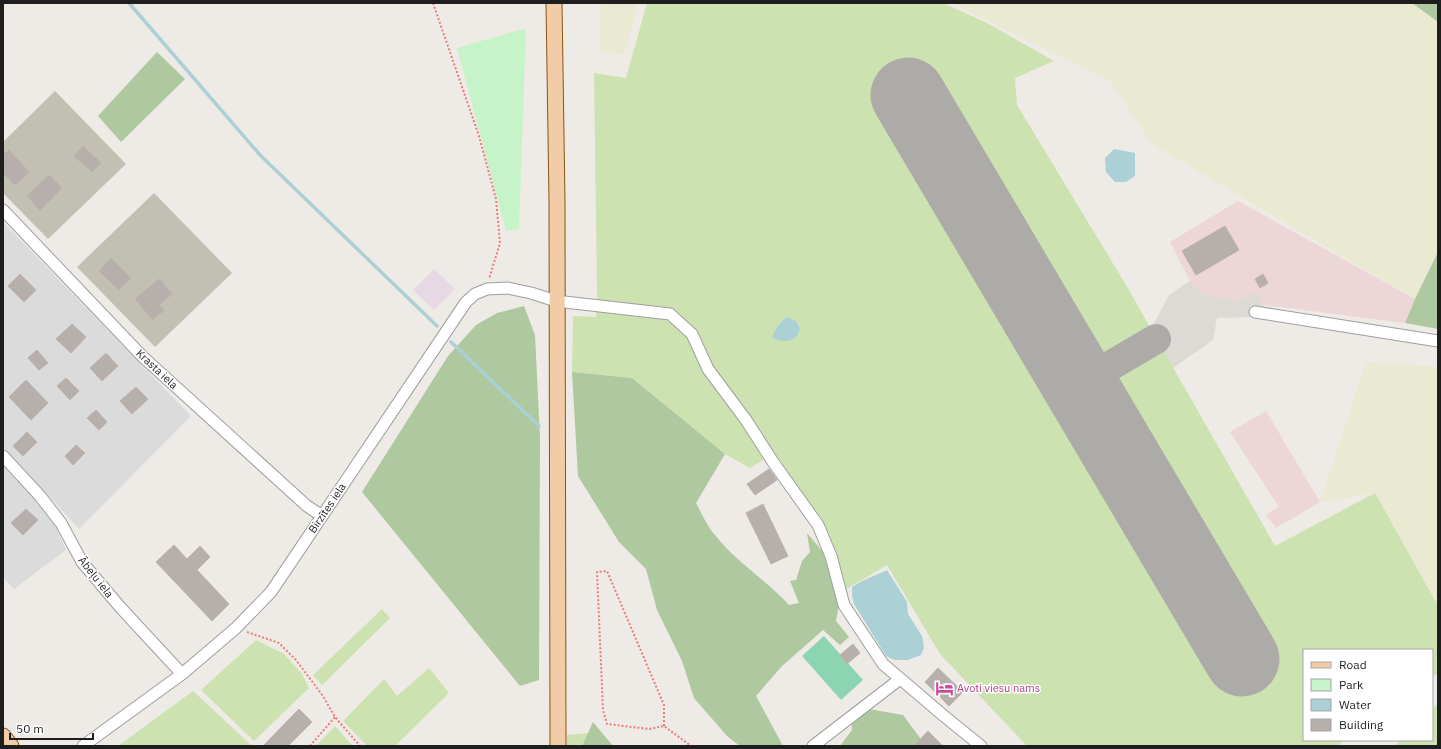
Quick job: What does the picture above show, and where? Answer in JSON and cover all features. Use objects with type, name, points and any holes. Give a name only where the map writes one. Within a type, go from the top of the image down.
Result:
[{"type":"main road","points":[[554,3],[557,201],[558,746]]},
{"type":"main road","points":[[3,736],[11,746]]},
{"type":"street","name":"Krasta iela","points":[[3,210],[143,357],[307,506],[322,516]]},
{"type":"street","name":"Birzītes iela","points":[[82,746],[182,674],[236,628],[271,592],[466,302],[475,294],[487,290],[508,288],[556,301],[670,314],[692,334],[708,369],[746,420],[773,462],[818,526],[831,556],[844,605],[884,664],[981,746]]},
{"type":"street","points":[[1255,312],[1438,340]]},
{"type":"street","name":"Ābeļu iela","points":[[3,456],[40,496],[60,523],[82,562],[120,607],[182,674]]},
{"type":"street","points":[[813,746],[900,679]]},
{"type":"path","points":[[433,3],[479,136],[496,199],[500,243],[487,290]]},
{"type":"path","points":[[664,726],[664,704],[607,571],[597,572],[603,710],[607,724],[649,729],[664,726],[691,746]]},
{"type":"path","points":[[236,628],[279,644],[296,660],[324,696],[335,717],[360,746]]},
{"type":"path","points":[[310,746],[335,717]]},
{"type":"shaded area","points":[[55,91],[126,164],[48,239],[3,193],[3,142]]},
{"type":"shaded area","points":[[154,193],[232,273],[155,347],[77,267]]},
{"type":"shaded area","points":[[1238,201],[1415,299],[1405,323],[1264,305],[1255,292],[1238,301],[1201,294],[1190,281],[1170,242]]},
{"type":"shaded area","points":[[3,222],[191,416],[79,529],[3,446]]},
{"type":"shaded area","points":[[434,269],[455,289],[434,310],[413,290]]},
{"type":"shaded area","points":[[1190,281],[1202,294],[1237,301],[1255,292],[1264,305],[1262,317],[1217,318],[1213,340],[1173,368],[1151,329],[1169,295]]},
{"type":"shaded area","points":[[1266,411],[1320,502],[1276,528],[1266,515],[1279,507],[1230,432]]},
{"type":"shaded area","points":[[3,466],[51,517],[66,550],[14,589],[3,577]]},
{"type":"green space","points":[[601,3],[638,3],[624,55],[600,51]]},
{"type":"green space","points":[[647,3],[943,3],[987,23],[1054,61],[1015,78],[1017,105],[1126,285],[1275,546],[1375,493],[1438,606],[1438,673],[1433,676],[1433,649],[1303,649],[1303,741],[1344,741],[1337,746],[1027,746],[940,654],[887,565],[843,591],[828,534],[775,459],[766,458],[750,468],[725,454],[632,378],[572,372],[573,316],[596,317],[594,73],[626,78]]},
{"type":"green space","points":[[951,3],[1412,3],[1438,22],[1438,251],[1415,299],[1152,144],[1110,81]]},
{"type":"green space","points":[[1412,3],[1438,3],[1438,22]]},
{"type":"green space","points":[[526,28],[519,229],[506,231],[457,48]]},
{"type":"green space","points":[[157,52],[185,79],[121,142],[98,116]]},
{"type":"green space","points":[[1438,252],[1438,329],[1405,323],[1415,299]]},
{"type":"green space","points":[[524,306],[535,335],[540,438],[539,680],[520,686],[362,492],[448,356],[476,325],[497,313]]},
{"type":"green space","points":[[1366,362],[1438,367],[1438,606],[1375,493],[1320,502]]},
{"type":"green space","points":[[572,372],[632,378],[725,454],[696,503],[710,528],[723,545],[771,587],[789,605],[799,603],[790,581],[796,580],[802,561],[810,552],[807,533],[823,552],[839,604],[836,621],[849,637],[840,645],[823,630],[782,666],[756,696],[783,746],[740,746],[727,736],[694,698],[682,661],[657,610],[646,569],[619,542],[578,476]]},
{"type":"green space","points":[[382,609],[390,618],[322,685],[313,675]]},
{"type":"green space","points":[[824,636],[863,680],[841,700],[802,656]]},
{"type":"green space","points":[[256,640],[284,654],[302,674],[309,688],[254,741],[201,690]]},
{"type":"green space","points":[[429,668],[449,693],[395,746],[367,746],[343,721],[384,679],[397,696]]},
{"type":"green space","points":[[193,691],[251,745],[118,746]]},
{"type":"green space","points":[[1438,704],[1438,746],[1395,746],[1400,741],[1433,741],[1433,708]]},
{"type":"green space","points":[[850,709],[869,709],[903,715],[926,746],[840,746],[852,730]]},
{"type":"green space","points":[[593,722],[613,746],[582,746]]},
{"type":"green space","points":[[335,726],[353,746],[316,746]]},
{"type":"green space","points":[[588,733],[582,746],[567,746],[567,735]]},
{"type":"water","points":[[1114,149],[1135,153],[1135,176],[1126,182],[1115,182],[1106,172],[1105,158]]},
{"type":"water","points":[[787,317],[796,321],[800,328],[796,337],[786,341],[772,338],[778,326]]},
{"type":"water","points":[[887,570],[907,602],[908,614],[922,636],[924,648],[921,655],[908,660],[895,660],[886,656],[854,604],[852,596],[852,587]]},
{"type":"building","points":[[83,146],[101,163],[92,172],[74,156]]},
{"type":"building","points":[[9,150],[29,172],[15,185],[3,173],[3,155]]},
{"type":"building","points":[[49,175],[62,188],[40,210],[27,196]]},
{"type":"building","points":[[1225,226],[1239,250],[1196,275],[1182,251]]},
{"type":"building","points":[[111,258],[131,278],[119,290],[99,271]]},
{"type":"building","points":[[20,274],[36,290],[24,302],[8,286]]},
{"type":"building","points":[[1263,274],[1268,283],[1260,288],[1255,279]]},
{"type":"building","points":[[159,279],[172,294],[159,305],[164,310],[153,320],[135,299]]},
{"type":"building","points":[[72,324],[86,337],[71,353],[56,339]]},
{"type":"building","points":[[37,350],[48,363],[39,370],[28,358]]},
{"type":"building","points":[[106,353],[118,366],[102,381],[90,368]]},
{"type":"building","points":[[66,378],[79,391],[70,400],[57,386]]},
{"type":"building","points":[[26,380],[48,403],[31,420],[9,397]]},
{"type":"building","points":[[136,387],[148,399],[132,414],[120,401]]},
{"type":"building","points":[[96,410],[107,422],[99,430],[87,418]]},
{"type":"building","points":[[27,432],[37,442],[23,456],[13,446]]},
{"type":"building","points":[[76,445],[85,453],[73,465],[65,456]]},
{"type":"building","points":[[769,469],[777,480],[755,495],[747,484]]},
{"type":"building","points":[[763,504],[788,556],[771,564],[746,513]]},
{"type":"building","points":[[26,509],[38,520],[23,535],[11,523]]},
{"type":"building","points":[[174,545],[187,559],[200,546],[210,557],[197,570],[229,604],[212,621],[156,562]]},
{"type":"building","points":[[853,644],[860,653],[847,664],[840,655]]},
{"type":"building","points":[[938,668],[963,692],[949,706],[925,682]]},
{"type":"building","points":[[299,709],[312,722],[288,746],[263,746]]},
{"type":"building","points":[[928,731],[943,746],[914,746]]},
{"type":"waterway","points":[[129,3],[260,155],[437,326]]},
{"type":"waterway","points":[[451,342],[539,426]]},
{"type":"taxiway","points":[[1079,384],[1156,339]]},
{"type":"runway","points":[[908,95],[1242,659]]},
{"type":"place","name":"Avoti viesu nams","points":[[944,688]]}]
